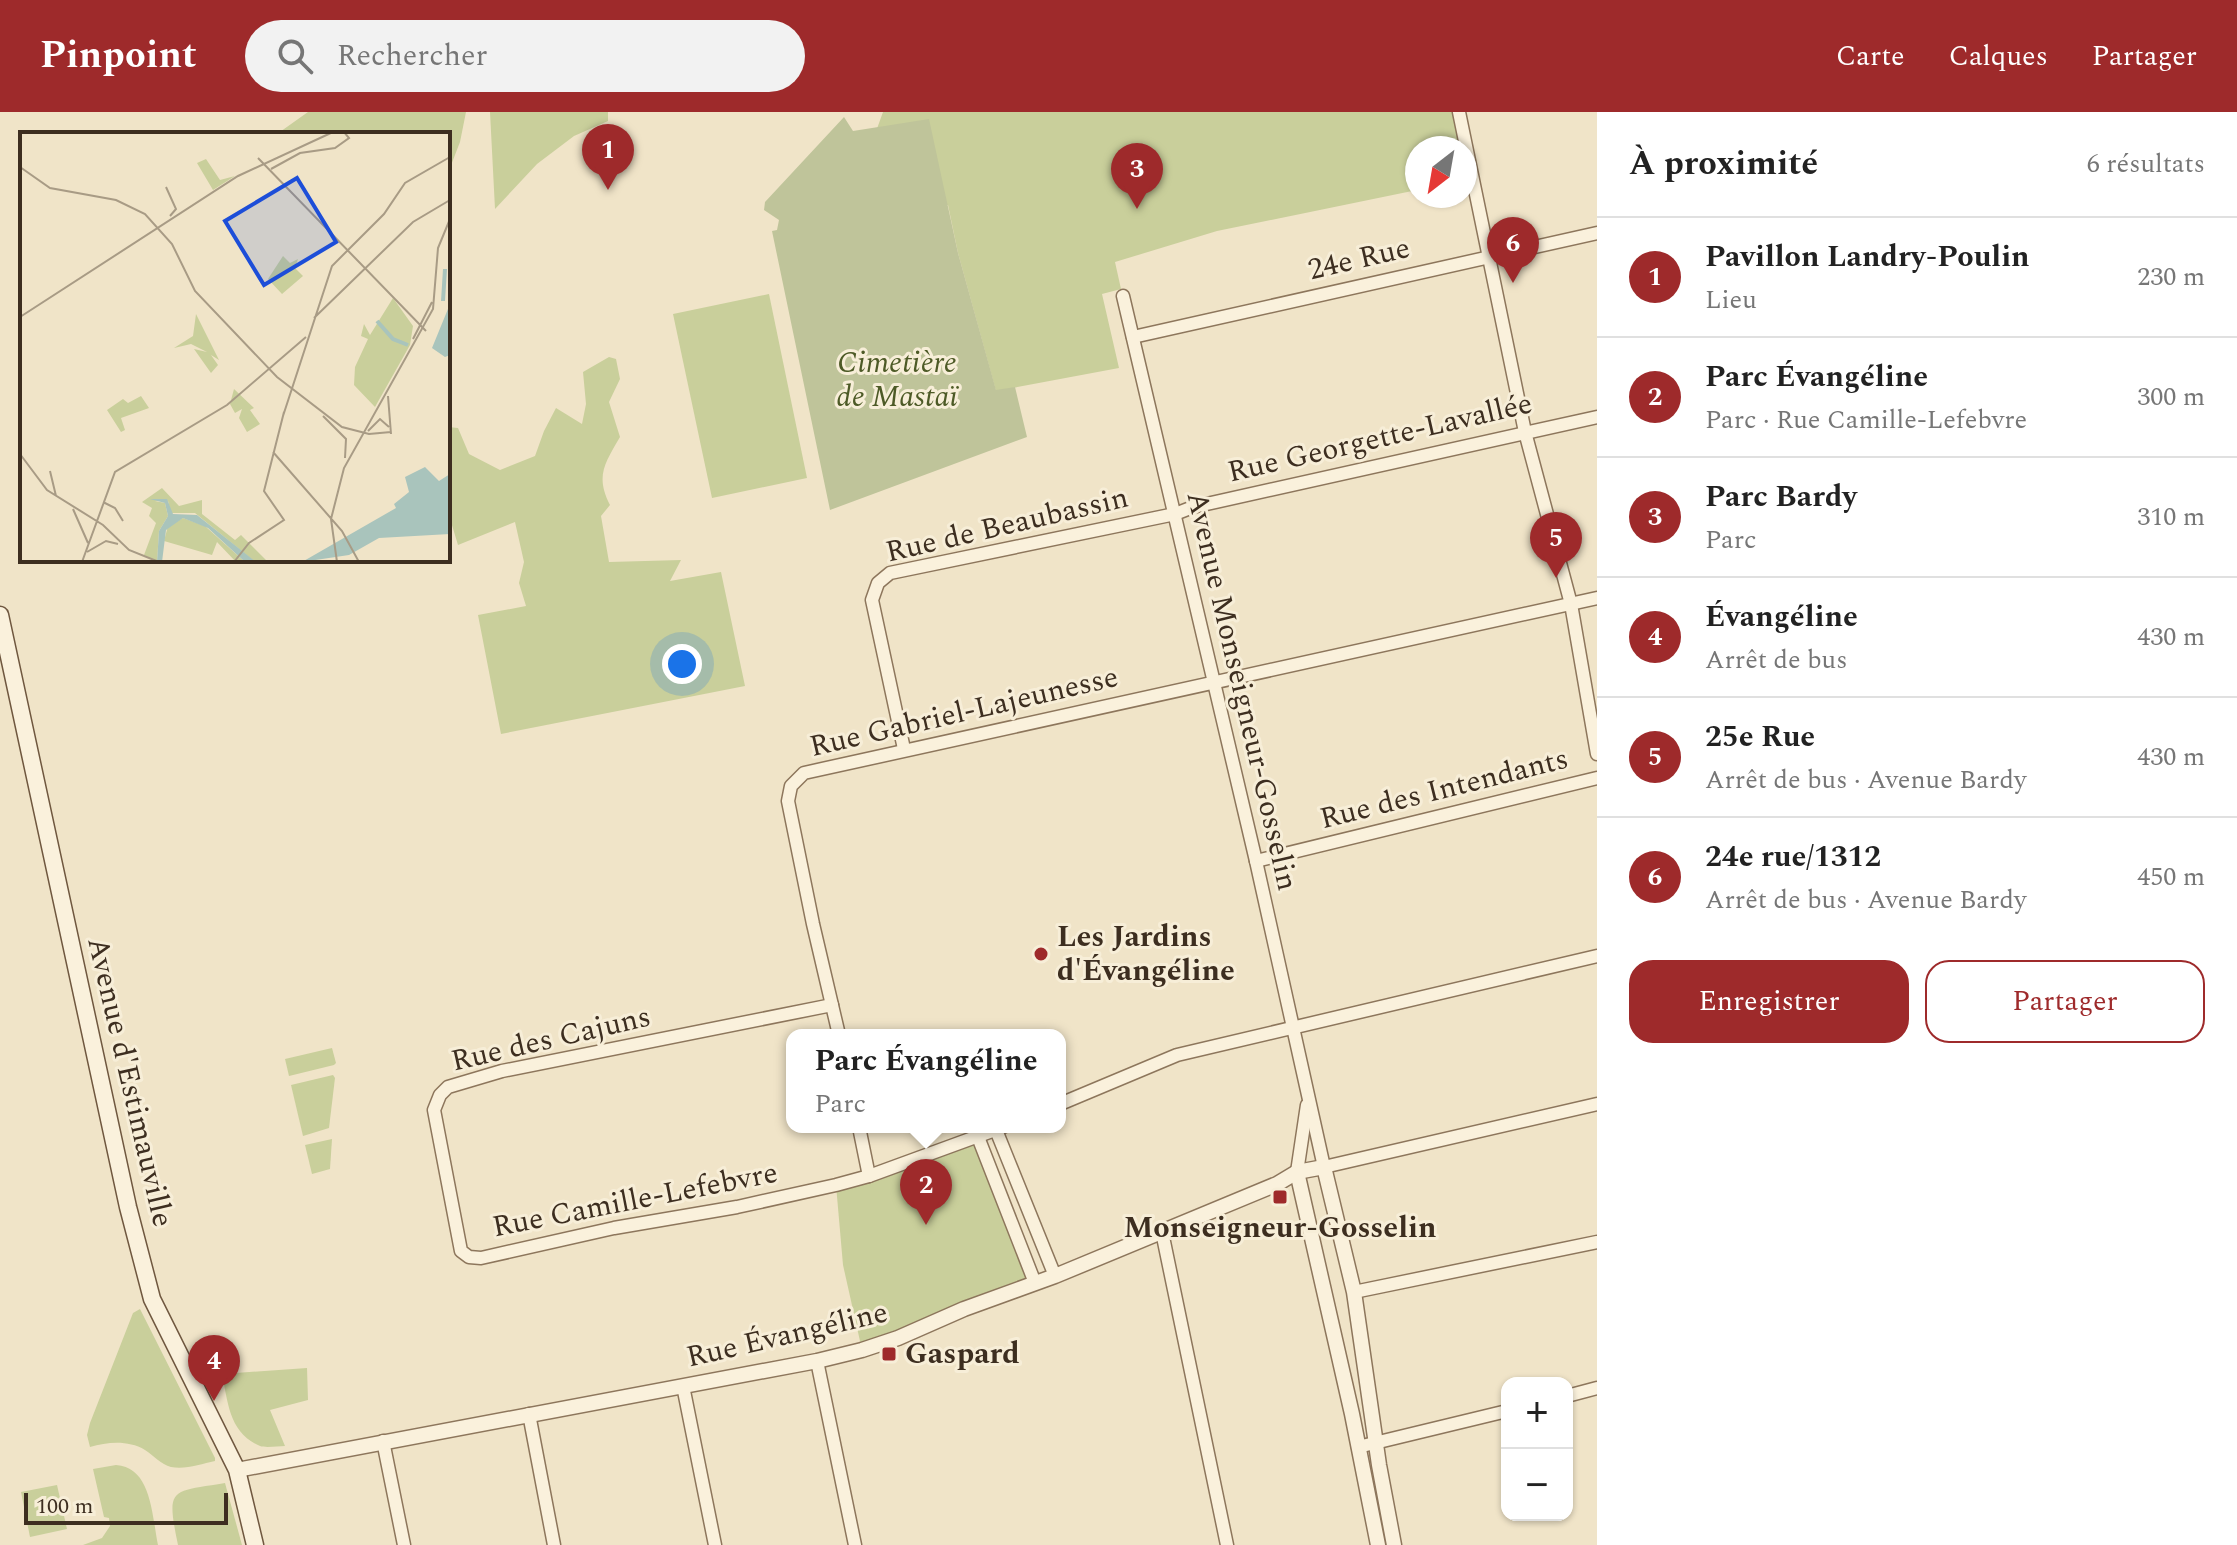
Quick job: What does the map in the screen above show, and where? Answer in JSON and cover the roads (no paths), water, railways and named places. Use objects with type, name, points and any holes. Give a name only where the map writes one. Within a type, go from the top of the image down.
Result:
[{"type":"main road","name":"Avenue d'Estimauville","points":[[0,615],[147,1283],[152,1299],[237,1470],[255,1545]]},
{"type":"street","points":[[1459,112],[1525,432],[1571,604],[1597,754]]},
{"type":"street","name":"24e Rue","points":[[1133,337],[1597,233]]},
{"type":"street","name":"Avenue Monseigneur-Gosselin","points":[[1123,296],[1354,1292],[1394,1545]]},
{"type":"street","name":"Rue Georgette-Lavallée","points":[[1175,514],[1193,507],[1597,417]]},
{"type":"street","name":"Rue de Beaubassin","points":[[904,749],[872,600],[878,583],[890,573],[1175,514]]},
{"type":"street","name":"Rue Gabriel-Lajeunesse","points":[[838,1029],[788,801],[791,786],[804,773],[1597,598]]},
{"type":"street","name":"Rue des Intendants","points":[[1256,861],[1597,778]]},
{"type":"street","points":[[1066,1101],[1177,1055],[1597,956]]},
{"type":"street","name":"Rue des Cajuns","points":[[461,1251],[434,1110],[440,1095],[448,1087],[502,1071],[832,1005]]},
{"type":"street","name":"Avenue Monseigneur-Gosselin","points":[[1308,1098],[1297,1172],[1378,1545]]},
{"type":"street","points":[[1324,1167],[1597,1104]]},
{"type":"street","points":[[860,1133],[869,1176]]},
{"type":"street","name":"Rue Camille-Lefebvre","points":[[461,1251],[469,1257],[481,1258],[614,1228],[737,1207],[869,1176],[988,1133]]},
{"type":"street","points":[[1002,1133],[1055,1276]]},
{"type":"street","points":[[978,1137],[1035,1283]]},
{"type":"street","name":"Rue Évangéline","points":[[237,1470],[862,1350],[1055,1276],[1277,1184],[1297,1172],[1324,1167]]},
{"type":"street","points":[[1162,1232],[1227,1545]]},
{"type":"street","points":[[1354,1292],[1597,1242]]},
{"type":"street","points":[[817,1361],[855,1545]]},
{"type":"street","points":[[683,1386],[715,1545]]},
{"type":"street","points":[[1573,1394],[1597,1388]]},
{"type":"street","points":[[1358,1447],[1501,1413]]},
{"type":"street","points":[[529,1414],[554,1545]]},
{"type":"street","points":[[383,1441],[404,1545]]},
{"type":"place","name":"Pavillon Landry-Poulin","points":[[608,190]]},
{"type":"place","name":"Parc Bardy","points":[[1137,209]]},
{"type":"place","name":"24e rue/1312","points":[[1513,283]]},
{"type":"place","name":"25e Rue","points":[[1556,578]]},
{"type":"place","name":"Les Jardins d'Évangéline","points":[[1041,954]]},
{"type":"place","name":"Monseigneur-Gosselin","points":[[1280,1197]]},
{"type":"place","name":"Parc Évangéline","points":[[926,1225]]},
{"type":"place","name":"Gaspard","points":[[889,1354]]},
{"type":"place","name":"Évangéline","points":[[214,1401]]},
{"type":"park label","name":"Cimetière de Mastaï","points":[[897,380]]}]
